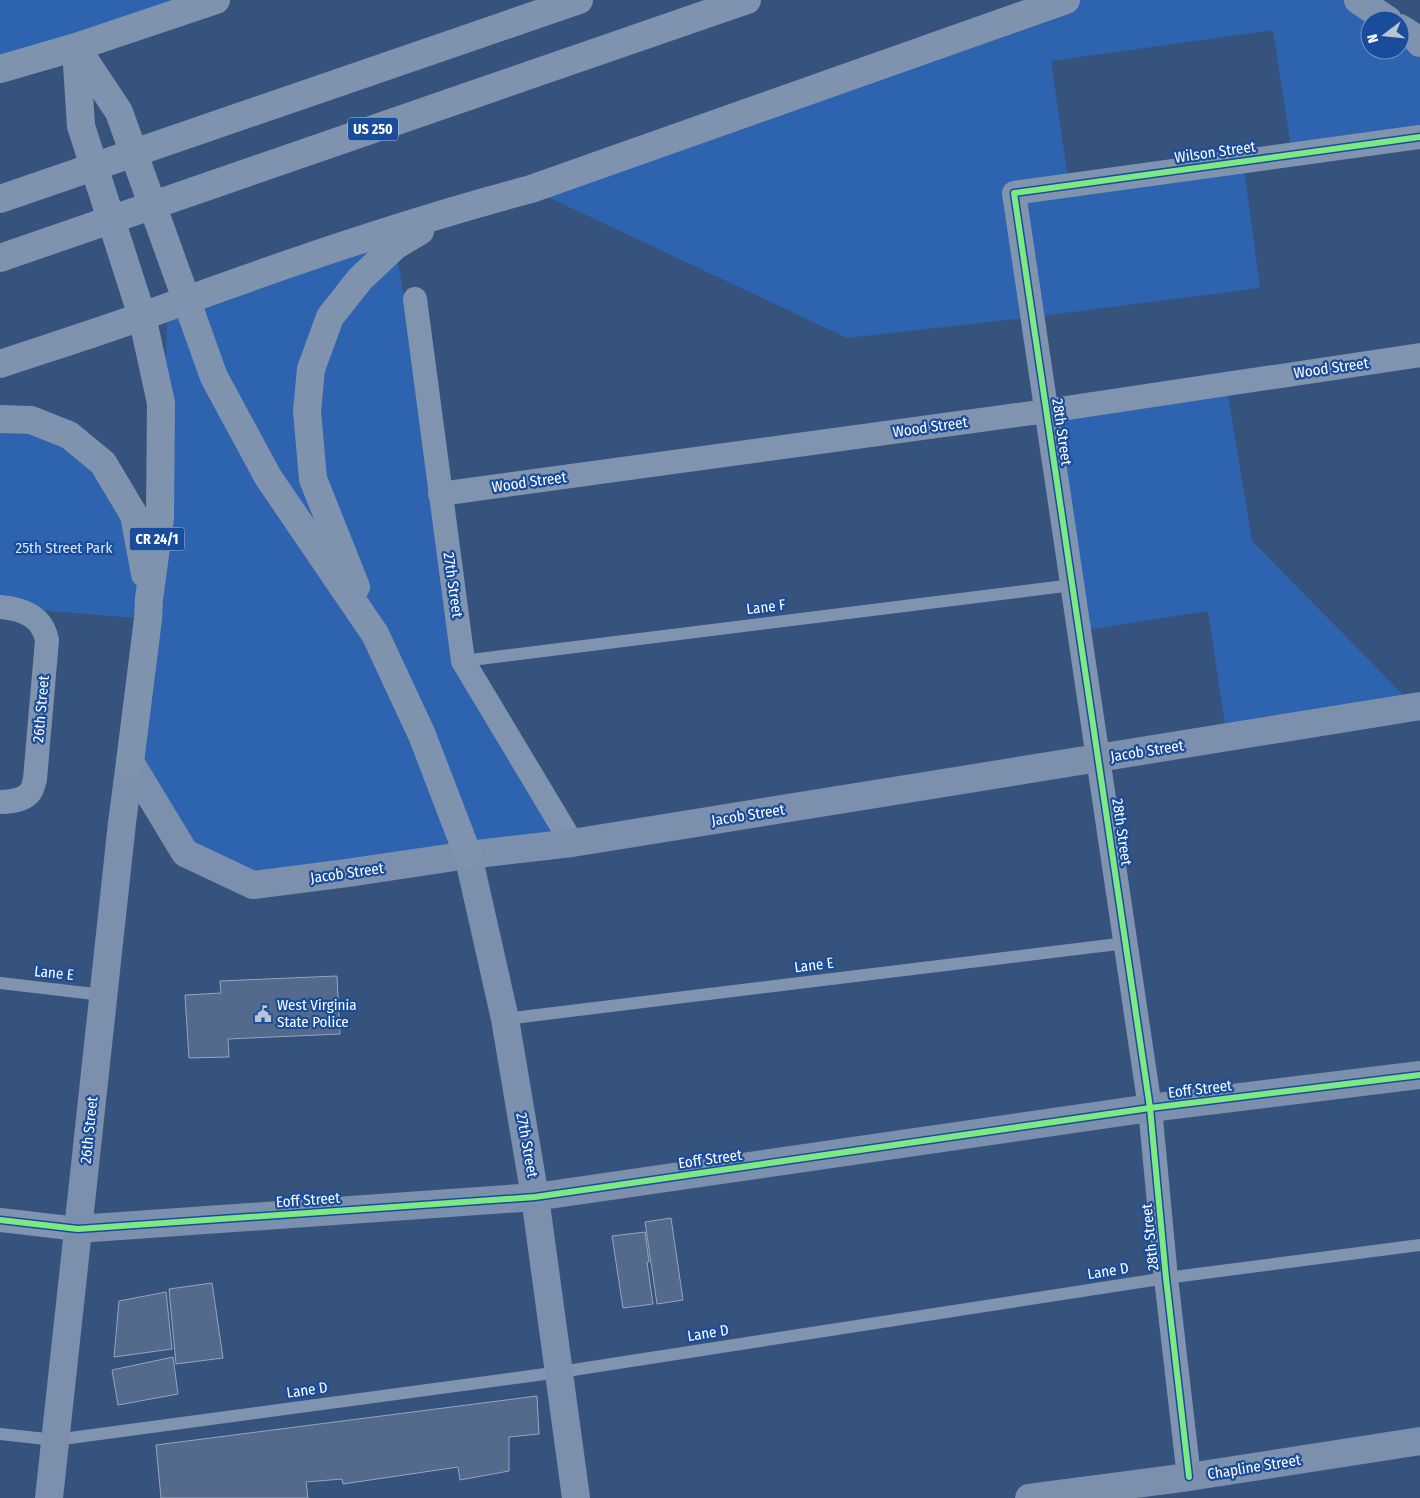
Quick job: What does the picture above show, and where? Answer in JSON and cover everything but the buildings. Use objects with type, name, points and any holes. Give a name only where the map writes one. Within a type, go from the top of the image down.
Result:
[{"type":"highway","points":[[0,69],[76,47],[216,0]]},
{"type":"highway","points":[[0,199],[580,0]]},
{"type":"highway","name":"US 250","points":[[0,258],[747,0]]},
{"type":"highway","points":[[0,364],[331,249],[460,208],[531,189],[1066,0]]},
{"type":"highway","points":[[1358,0],[1373,10]]},
{"type":"highway","points":[[76,47],[119,112],[214,377],[268,477],[374,634]]},
{"type":"highway","points":[[76,47],[81,126],[142,316]]},
{"type":"highway","points":[[460,208],[395,246],[360,279],[330,317],[311,369],[307,411],[313,479],[374,634],[422,735],[468,855]]},
{"type":"highway","name":"CR 24/1","points":[[130,762],[160,518],[161,403],[142,316]]},
{"type":"highway","points":[[0,420],[31,420],[70,435],[103,463],[134,515],[149,599]]},
{"type":"street","name":"Wilson Street","points":[[1014,193],[1420,137]]},
{"type":"street","name":"28th Street","points":[[1014,193],[1150,1108],[1166,1278],[1189,1478]]},
{"type":"street","name":"27th Street","points":[[415,299],[463,661],[572,843]]},
{"type":"street","name":"Wood Street","points":[[440,494],[1047,411],[1420,355]]},
{"type":"street","name":"26th Street","points":[[1,803],[22,798],[31,792],[35,779],[47,640],[45,630],[37,620],[8,607]]},
{"type":"street","name":"Jacob Street","points":[[130,762],[185,854],[253,885],[468,855],[572,843],[1420,706]]},
{"type":"street","name":"26th Street","points":[[49,1498],[130,762]]},
{"type":"street","name":"27th Street","points":[[468,855],[505,1019],[535,1197],[576,1498]]},
{"type":"street","name":"Eoff Street","points":[[0,1220],[78,1228],[535,1197],[1150,1108],[1420,1075]]},
{"type":"street","name":"Chapline Street","points":[[1029,1498],[1189,1478],[1420,1441]]},
{"type":"lane","name":"Lane F","points":[[463,661],[1073,585]]},
{"type":"lane","name":"Lane E","points":[[505,1019],[1126,943]]},
{"type":"lane","name":"Lane E","points":[[0,983],[103,995]]},
{"type":"lane","name":"Lane D","points":[[0,1434],[55,1440],[560,1372],[1166,1278],[1420,1245]]},
{"type":"green space","points":[[0,0],[216,0],[0,73]]},
{"type":"green space","points":[[1066,0],[1358,0],[1364,10],[1360,10],[1360,60],[1410,60],[1410,36],[1420,43],[1420,137],[1292,154],[1273,30],[1051,61],[1069,186],[1243,161],[1260,288],[1033,317],[847,338],[531,189]]},
{"type":"green space","name":"25th Street Park","points":[[395,246],[440,494],[463,661],[572,843],[253,885],[185,853],[130,762],[148,619],[0,607],[0,422],[103,463],[148,598],[165,403],[167,318],[331,249]]},
{"type":"green space","points":[[1226,384],[1252,541],[1415,707],[1227,738],[1208,611],[1079,631],[1047,411]]},
{"type":"cycle path","points":[[1189,1477],[1166,1278],[1150,1108],[1014,193],[1420,137]]},
{"type":"cycle path","points":[[0,1220],[78,1229],[535,1197],[1150,1108],[1420,1075]]},
{"type":"place","name":"West Virginia State Police","points":[[263,1014]]}]
